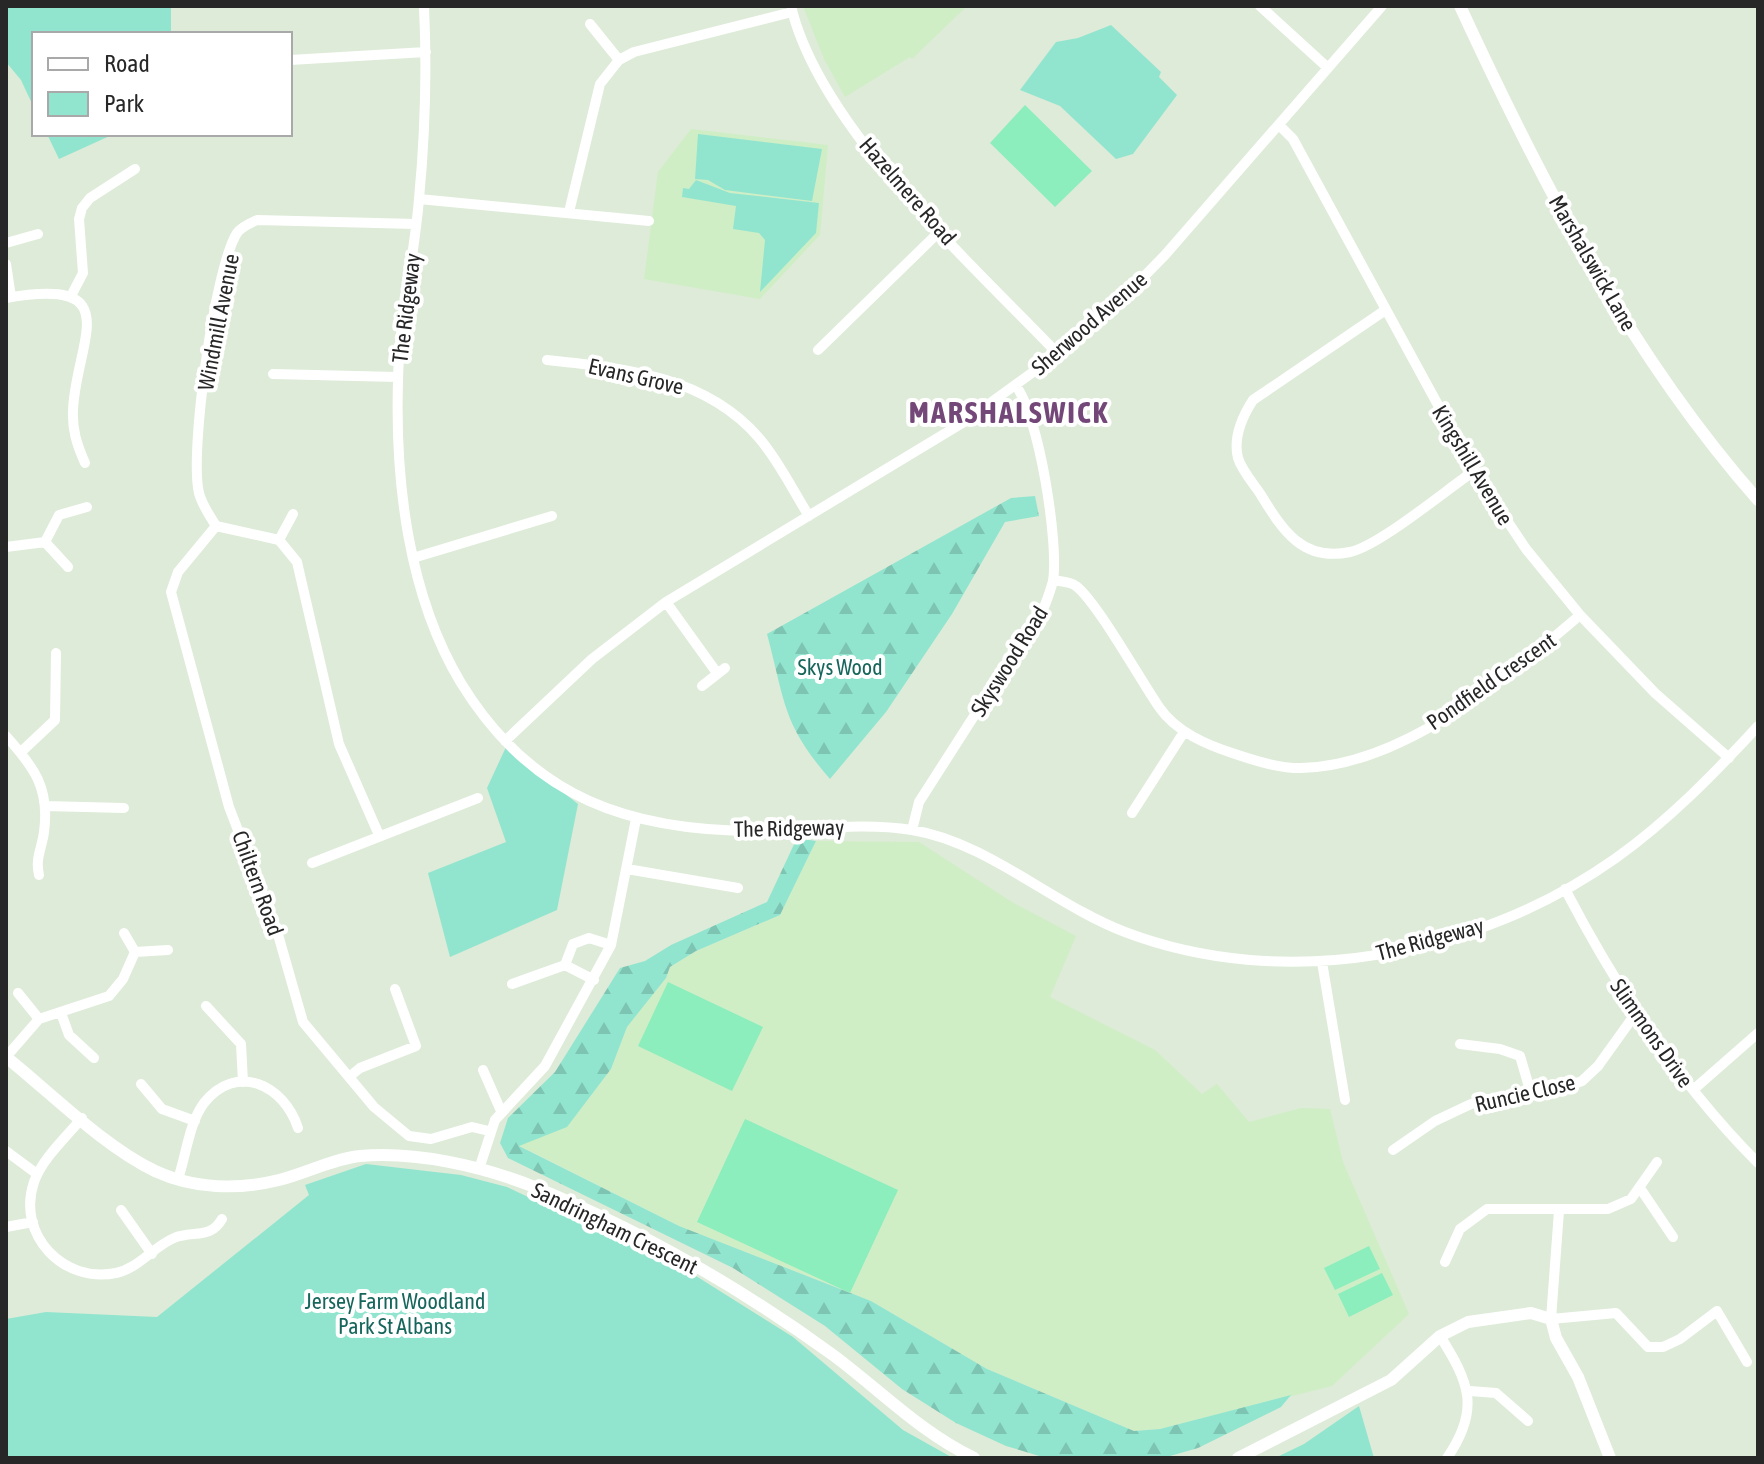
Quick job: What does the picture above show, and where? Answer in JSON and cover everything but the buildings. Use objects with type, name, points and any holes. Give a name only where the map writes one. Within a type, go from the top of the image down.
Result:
[{"type":"street","name":"The Ridgeway","points":[[424,6],[426,52],[419,199],[397,377],[402,479],[413,558],[439,643],[460,682],[505,741],[535,769],[575,797],[636,819],[701,829],[854,826],[912,830],[967,849],[1098,920],[1191,954],[1256,962],[1322,962],[1449,938],[1565,889],[1617,858],[1729,758],[1758,726]]},
{"type":"street","points":[[1261,6],[1328,68]]},
{"type":"street","name":"Sherwood Avenue","points":[[505,741],[592,659],[666,602],[964,422],[1058,354],[1154,266],[1280,126],[1382,6]]},
{"type":"street","name":"Marshalswick Lane","points":[[1460,6],[1528,148],[1623,319],[1692,419],[1758,500]]},
{"type":"street","points":[[569,212],[600,84],[619,60],[634,52],[727,32],[792,9]]},
{"type":"street","name":"Hazelmere Road","points":[[792,9],[821,79],[879,164],[1058,354]]},
{"type":"street","points":[[590,24],[619,60]]},
{"type":"street","points":[[292,60],[426,52]]},
{"type":"street","name":"Kingshill Avenue","points":[[1280,126],[1293,139],[1384,311],[1474,471],[1526,549],[1580,615],[1655,693],[1729,758]]},
{"type":"street","points":[[71,296],[83,273],[79,219],[82,208],[90,198],[135,169]]},
{"type":"street","points":[[419,199],[649,221]]},
{"type":"street","name":"Windmill Avenue","points":[[216,526],[199,492],[200,433],[208,351],[228,256],[238,230],[257,220],[416,224]]},
{"type":"street","points":[[818,350],[940,231]]},
{"type":"street","points":[[6,243],[38,234]]},
{"type":"street","points":[[6,264],[9,297],[47,292],[71,296]]},
{"type":"street","points":[[71,296],[88,325],[73,407],[73,436],[85,463]]},
{"type":"street","points":[[1384,311],[1253,400],[1244,415],[1237,438],[1238,460],[1283,531],[1309,551],[1331,555],[1355,552],[1474,471]]},
{"type":"street","name":"Evans Grove","points":[[547,360],[654,376],[704,393],[730,409],[761,440],[809,516]]},
{"type":"street","points":[[273,374],[397,377]]},
{"type":"street","name":"Skyswood Road","points":[[912,830],[919,802],[1045,605],[1053,580],[1045,488],[1032,419],[1025,398],[1016,386]]},
{"type":"street","points":[[45,542],[59,515],[87,507]]},
{"type":"street","points":[[279,540],[293,514]]},
{"type":"street","points":[[413,558],[536,516],[552,516]]},
{"type":"street","points":[[216,526],[279,540],[297,562],[339,744],[379,835]]},
{"type":"street","name":"Chiltern Road","points":[[216,526],[178,572],[171,592],[229,807],[277,931],[303,1022],[374,1107],[409,1136],[431,1139],[472,1127],[489,1131]]},
{"type":"street","points":[[6,547],[45,542]]},
{"type":"street","points":[[45,542],[68,567]]},
{"type":"street","name":"Pondfield Crescent","points":[[1053,580],[1080,589],[1161,710],[1184,732],[1219,749],[1264,763],[1300,768],[1371,754],[1462,706],[1523,664],[1580,615]]},
{"type":"street","points":[[666,602],[721,670],[702,686]]},
{"type":"street","points":[[21,752],[55,720],[56,653]]},
{"type":"street","points":[[1132,813],[1184,732]]},
{"type":"street","points":[[6,736],[42,782],[45,806],[44,833],[36,863],[39,875]]},
{"type":"street","points":[[312,863],[478,798]]},
{"type":"street","points":[[45,806],[124,808]]},
{"type":"street","points":[[479,1169],[489,1131],[501,1111],[545,1066],[611,945],[636,819]]},
{"type":"street","points":[[627,869],[738,888]]},
{"type":"street","name":"Slimmons Drive","points":[[1565,889],[1605,967],[1636,1013],[1693,1090],[1758,1163]]},
{"type":"street","points":[[124,933],[135,952]]},
{"type":"street","points":[[512,984],[565,965],[578,939],[589,938],[611,945]]},
{"type":"street","points":[[135,952],[168,950]]},
{"type":"street","points":[[6,1057],[39,1019],[109,996],[123,979],[135,952]]},
{"type":"street","points":[[1322,962],[1345,1100]]},
{"type":"street","points":[[565,965],[594,980]]},
{"type":"street","points":[[349,1077],[360,1068],[416,1046],[395,989]]},
{"type":"street","points":[[18,993],[39,1019]]},
{"type":"street","points":[[206,1006],[241,1044],[243,1082]]},
{"type":"street","points":[[61,1013],[69,1035],[94,1058]]},
{"type":"street","name":"Runcie Close","points":[[1393,1150],[1435,1121],[1471,1104],[1530,1090],[1560,1089],[1582,1081],[1598,1066],[1636,1013]]},
{"type":"street","points":[[1693,1090],[1758,1033]]},
{"type":"street","points":[[1460,1044],[1500,1049],[1520,1056],[1530,1090]]},
{"type":"street","name":"Sandringham Crescent","points":[[6,1057],[126,1153],[155,1171],[178,1179],[208,1186],[240,1187],[280,1180],[346,1158],[373,1155],[479,1169],[574,1204],[734,1288],[835,1357],[917,1425],[974,1458]]},
{"type":"street","points":[[483,1070],[501,1111]]},
{"type":"street","points":[[178,1179],[195,1121],[203,1105],[218,1090],[243,1082],[267,1086],[284,1098],[298,1128]]},
{"type":"street","points":[[141,1084],[162,1109],[195,1121]]},
{"type":"street","points":[[82,1118],[37,1174],[31,1194],[33,1222],[41,1243],[49,1253],[76,1271],[92,1275],[120,1272],[172,1239],[205,1234],[222,1219]]},
{"type":"street","points":[[6,1151],[37,1174]]},
{"type":"street","points":[[1445,1262],[1460,1229],[1487,1209],[1608,1209],[1631,1199],[1657,1162]]},
{"type":"street","points":[[1640,1188],[1673,1237]]},
{"type":"street","points":[[121,1210],[152,1254]]},
{"type":"street","points":[[1559,1211],[1551,1319],[1556,1338],[1578,1377],[1610,1458]]},
{"type":"street","points":[[6,1227],[33,1222]]},
{"type":"street","points":[[1238,1458],[1391,1380],[1440,1336],[1468,1322],[1505,1315],[1531,1313],[1551,1319],[1616,1313],[1648,1347],[1663,1347],[1717,1311],[1747,1362]]},
{"type":"street","points":[[1440,1336],[1470,1391],[1466,1424],[1447,1458]]},
{"type":"street","points":[[1470,1391],[1496,1393],[1528,1421]]},
{"type":"shaded area","points":[[803,6],[967,6],[912,59],[910,57],[845,97],[824,59]]},
{"type":"shaded area","points":[[691,129],[828,145],[820,235],[760,299],[644,279],[658,172]]},
{"type":"shaded area","points":[[816,841],[919,842],[1012,902],[1076,936],[1050,997],[1155,1050],[1202,1094],[1217,1084],[1249,1122],[1301,1108],[1330,1109],[1343,1162],[1409,1314],[1332,1386],[1160,1429],[1134,1431],[987,1369],[871,1301],[679,1226],[518,1145],[567,1126],[611,1069],[627,1027],[666,978],[670,967],[696,951],[780,915]]},
{"type":"green space","points":[[6,6],[171,6],[171,32],[32,32],[32,104],[21,80],[6,62]]},
{"type":"green space","points":[[1111,25],[1161,72],[1159,77],[1177,95],[1133,154],[1116,159],[1060,106],[1020,90],[1056,42],[1078,38]]},
{"type":"green space","points":[[1025,105],[1092,171],[1055,207],[990,143]]},
{"type":"green space","points":[[698,134],[822,149],[812,201],[725,190],[708,180],[695,179]]},
{"type":"green space","points":[[48,136],[110,136],[59,159]]},
{"type":"green space","points":[[696,180],[730,193],[819,203],[816,233],[760,292],[765,240],[759,233],[733,229],[736,206],[682,197],[683,188],[689,189]]},
{"type":"green space","name":"Skys Wood","points":[[1035,496],[1039,516],[1005,522],[952,614],[886,712],[830,779],[802,743],[787,711],[767,634],[1011,498]]},
{"type":"green space","points":[[506,747],[578,804],[557,910],[450,957],[428,873],[506,842],[487,788]]},
{"type":"green space","points":[[797,838],[816,841],[780,915],[696,951],[670,967],[666,978],[627,1027],[611,1069],[567,1127],[519,1146],[679,1226],[871,1301],[987,1369],[1134,1431],[1160,1429],[1291,1395],[1281,1407],[1198,1448],[1170,1456],[1046,1458],[1006,1446],[956,1423],[902,1389],[825,1326],[733,1268],[508,1158],[500,1143],[508,1118],[555,1072],[620,968],[645,961],[671,945],[767,902]]},
{"type":"green space","points":[[668,982],[763,1027],[732,1091],[638,1046]]},
{"type":"green space","points":[[745,1119],[898,1190],[850,1293],[697,1222]]},
{"type":"green space","name":"Jersey Farm Woodland Park St Albans","points":[[366,1164],[461,1175],[507,1187],[696,1276],[793,1337],[903,1430],[953,1458],[6,1458],[6,1319],[46,1312],[157,1317],[309,1195],[305,1185]]},
{"type":"green space","points":[[1369,1246],[1380,1269],[1335,1290],[1324,1268]]},
{"type":"green space","points":[[1382,1273],[1393,1295],[1349,1317],[1338,1294]]},
{"type":"green space","points":[[1359,1406],[1374,1458],[1275,1458],[1304,1444]]},
{"type":"district","name":"MARSHALSWICK","points":[[1009,412]]}]
